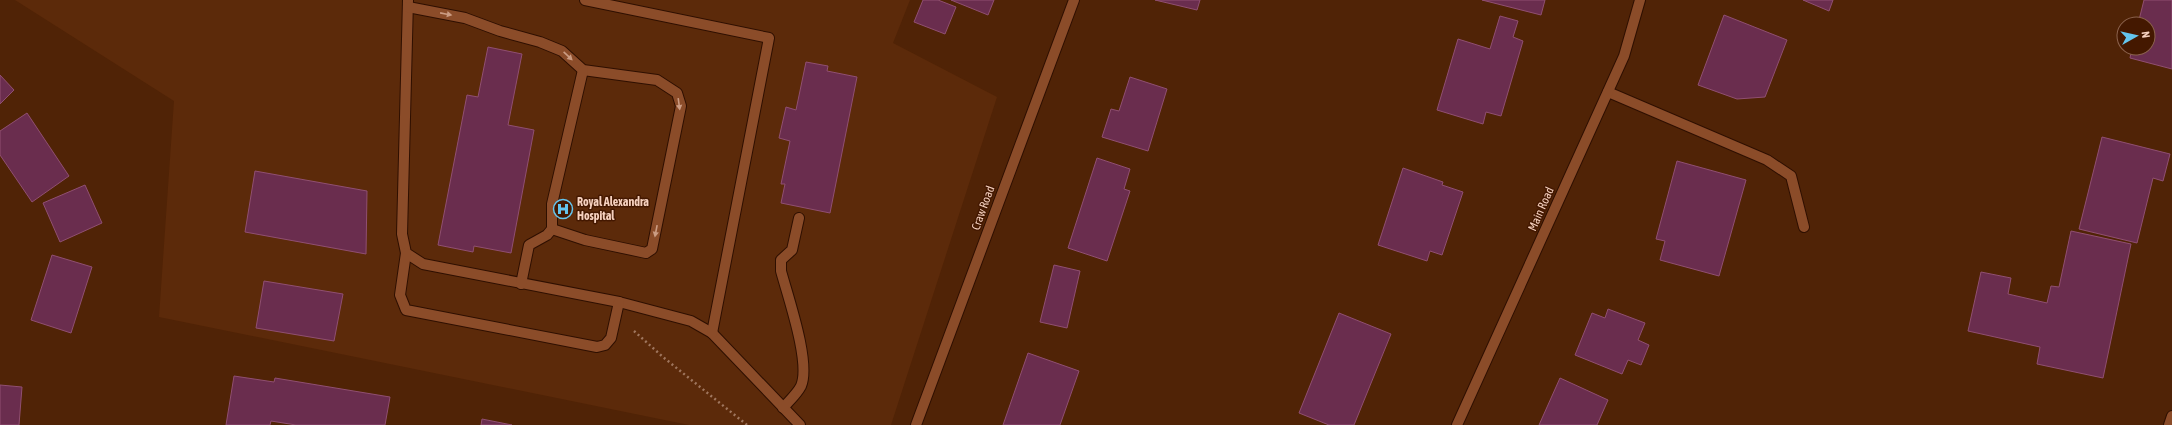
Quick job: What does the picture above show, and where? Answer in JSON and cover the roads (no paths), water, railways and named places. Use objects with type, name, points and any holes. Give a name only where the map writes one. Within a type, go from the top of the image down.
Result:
[{"type":"street","points":[[585,0],[618,2],[769,38],[712,333]]},
{"type":"street","name":"Craw Road","points":[[916,425],[1074,0]]},
{"type":"street","name":"Main Road","points":[[1457,425],[1624,56],[1640,0]]},
{"type":"street","points":[[552,229],[585,240],[646,254],[652,249],[681,106],[677,93],[657,80],[583,70],[562,50],[540,42],[500,32],[465,18],[408,3],[402,234],[406,253],[400,295],[406,310],[597,346],[605,346],[611,338],[619,302]]},
{"type":"street","points":[[521,284],[529,245],[547,235],[552,229],[552,204],[583,70]]},
{"type":"street","points":[[1608,92],[1767,160],[1791,176],[1804,227]]},
{"type":"street","points":[[783,408],[801,387],[804,369],[801,350],[781,271],[781,260],[792,250],[799,218]]},
{"type":"street","points":[[406,253],[423,264],[619,302],[690,321],[712,333],[800,425]]},
{"type":"street","points":[[2169,425],[2172,416]]},
{"type":"place","name":"Royal Alexandra Hospital","points":[[563,209]]}]
